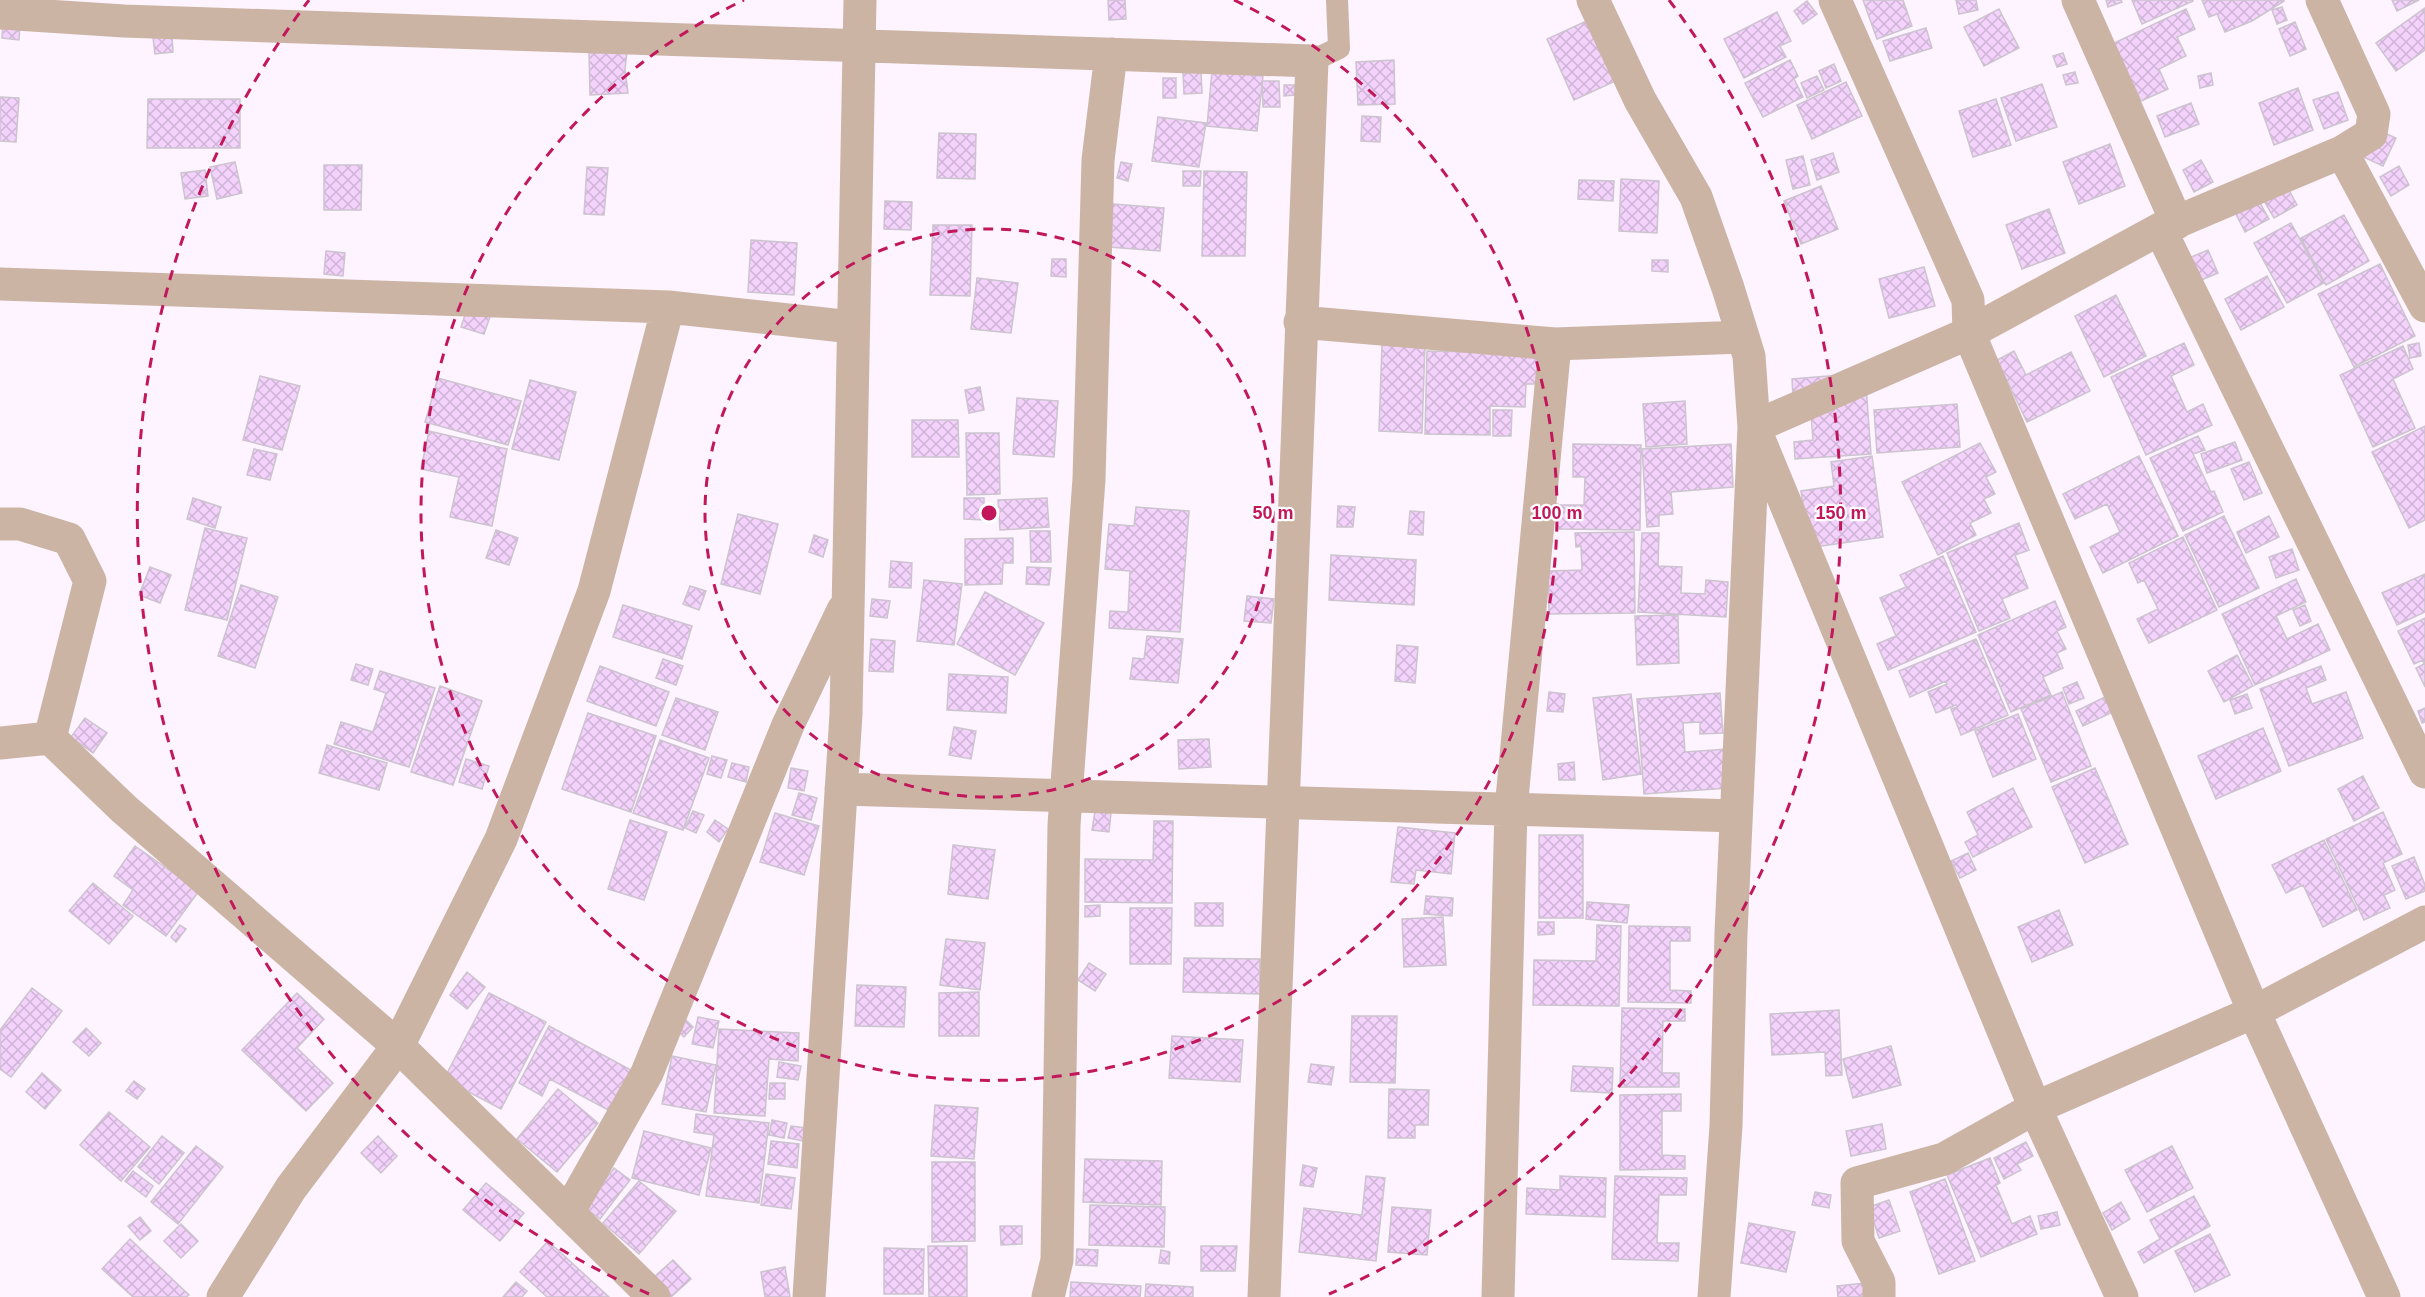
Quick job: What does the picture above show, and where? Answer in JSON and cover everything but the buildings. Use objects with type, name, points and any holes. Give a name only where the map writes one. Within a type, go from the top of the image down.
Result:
[{"type":"street","points":[[809,1297],[846,714],[860,0]]},
{"type":"street","points":[[1593,0],[1640,100],[1696,197],[1749,356],[1754,427],[1731,933],[1726,1126],[1714,1297]]},
{"type":"street","points":[[1835,0],[1968,300],[1969,333],[2254,1012],[2384,1297]]},
{"type":"street","points":[[2078,0],[2168,226],[2425,772]]},
{"type":"street","points":[[1754,427],[1969,333],[2168,226],[2342,153],[2372,134],[2374,114],[2322,0]]},
{"type":"street","points":[[0,13],[124,10],[858,45],[1312,61],[1300,322],[1264,1297]]},
{"type":"street","points":[[1048,1297],[1057,1260],[1064,825],[1089,479],[1098,160],[1111,54]]},
{"type":"street","points":[[2342,153],[2425,306]]},
{"type":"street","points":[[0,284],[668,307],[852,327]]},
{"type":"street","points":[[223,1297],[291,1188],[398,1046],[501,839],[594,591],[668,307]]},
{"type":"street","points":[[1300,322],[1555,344],[1743,337]]},
{"type":"street","points":[[1498,1297],[1511,809],[1555,344]]},
{"type":"street","points":[[1754,427],[2035,1108],[2122,1297]]},
{"type":"street","points":[[0,524],[20,524],[69,539],[90,582],[50,738]]},
{"type":"street","points":[[568,1213],[647,1073],[789,724],[848,598]]},
{"type":"street","points":[[0,743],[50,738],[124,809],[398,1046],[568,1213],[646,1294]]},
{"type":"street","points":[[841,789],[1736,816]]},
{"type":"street","points":[[1879,1297],[1879,1282],[1858,1241],[1857,1183],[1944,1159],[2035,1108],[2254,1012],[2425,922]]},
{"type":"lane","points":[[1312,61],[1339,48],[1337,0]]}]
